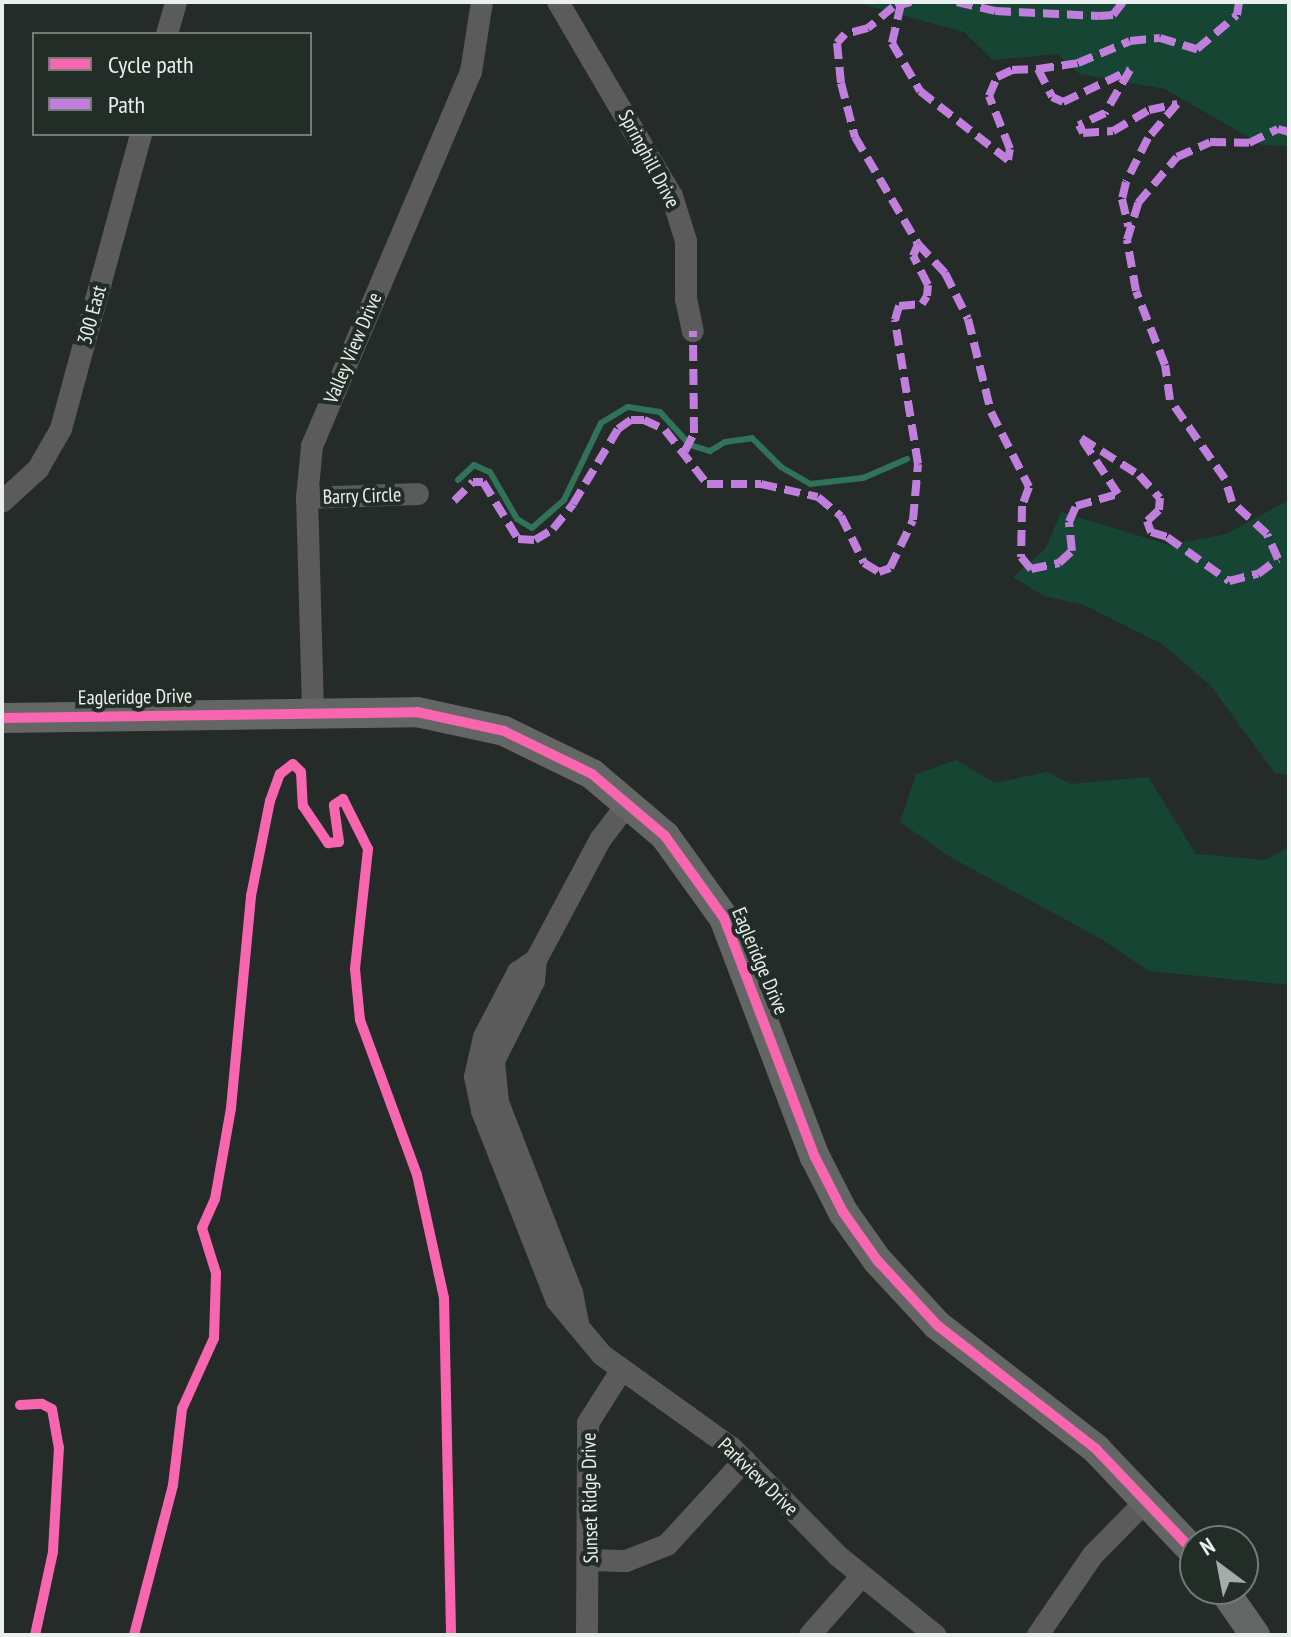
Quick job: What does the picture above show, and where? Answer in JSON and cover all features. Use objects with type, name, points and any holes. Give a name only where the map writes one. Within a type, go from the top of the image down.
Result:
[{"type":"main road","name":"Eagleridge Drive","points":[[2,718],[313,710],[417,712],[474,723],[561,756],[629,802],[681,854],[724,918],[815,1157],[856,1232],[937,1325],[1066,1423],[1148,1499],[1179,1535]]},
{"type":"main road","points":[[1234,1605],[1255,1635]]},
{"type":"street","points":[[168,32],[176,2]]},
{"type":"street","name":"Valley View Drive","points":[[313,710],[307,498],[317,430],[471,72],[482,2]]},
{"type":"street","name":"Springhill Drive","points":[[558,2],[672,196],[686,241],[686,299],[693,331]]},
{"type":"street","name":"300 East","points":[[2,502],[23,486],[61,429],[140,136]]},
{"type":"street","name":"Barry Circle","points":[[307,498],[418,494]]},
{"type":"street","name":"Parkview Drive","points":[[629,802],[600,840],[536,960],[518,972],[484,1037],[476,1064],[476,1090],[557,1301],[621,1371],[745,1460],[861,1577],[935,1635]]},
{"type":"street","name":"Sunset Ridge Drive","points":[[587,1635],[591,1560],[588,1423],[621,1371]]},
{"type":"street","points":[[591,1560],[635,1559],[667,1545],[745,1460]]},
{"type":"street","points":[[1038,1635],[1093,1555],[1148,1499]]},
{"type":"street","points":[[810,1635],[861,1577]]},
{"type":"green space","points":[[854,2],[1289,2],[1289,146],[1262,145],[1165,89],[1080,74],[1058,54],[993,60],[964,32]]},
{"type":"green space","points":[[1289,500],[1289,775],[1275,773],[1210,685],[1162,644],[1084,605],[1044,596],[1013,577],[1046,548],[1061,512],[1169,545],[1226,534]]},
{"type":"green space","points":[[956,760],[995,783],[1047,772],[1071,784],[1148,777],[1196,854],[1265,860],[1289,847],[1289,985],[1149,971],[1103,940],[952,858],[900,822],[916,774]]},
{"type":"waterway","points":[[458,480],[474,465],[490,472],[517,519],[532,528],[564,500],[601,423],[628,407],[660,412],[690,445],[710,451],[725,442],[752,438],[781,467],[810,484],[863,478],[907,459]]},
{"type":"marked path","points":[[911,2],[893,7],[868,28],[845,34],[837,43],[841,83],[855,137],[918,244],[945,273],[968,319],[991,412],[1029,487],[1022,506],[1021,557],[1031,569],[1059,563],[1072,551],[1069,522],[1076,506],[1118,494],[1081,438],[1139,475],[1160,498],[1159,510],[1147,521],[1151,532],[1167,537],[1229,581],[1258,574],[1278,559],[1267,534],[1232,502],[1225,479],[1170,400],[1165,365],[1136,291],[1127,240],[1138,203],[1177,157],[1210,142],[1249,143],[1278,129],[1289,132]]},
{"type":"marked path","points":[[957,2],[995,11],[1099,16],[1113,15],[1123,2]]},
{"type":"marked path","points":[[1038,69],[1078,63],[1130,41],[1160,38],[1197,49],[1237,15],[1239,2]]},
{"type":"marked path","points":[[901,4],[892,43],[920,91],[1008,160],[1010,149],[989,96],[997,77],[1012,70],[1038,69],[1052,97],[1063,102],[1130,70],[1105,113],[1079,125],[1083,133],[1113,131],[1149,110],[1177,104],[1148,138],[1126,182],[1122,199],[1128,226]]},
{"type":"marked path","points":[[454,501],[473,482],[483,482],[518,539],[535,540],[553,529],[573,504],[618,429],[631,420],[644,420],[665,430],[707,484],[761,484],[818,497],[841,516],[864,563],[879,572],[890,568],[913,520],[918,464],[895,320],[899,306],[922,304],[927,296],[928,285],[913,256],[918,244]]},
{"type":"marked path","points":[[685,451],[694,433],[693,331]]},
{"type":"cycle path","points":[[2,718],[417,712],[504,731],[592,774],[665,836],[724,918],[815,1157],[843,1212],[877,1260],[937,1325],[1096,1449],[1179,1536]]},
{"type":"cycle path","points":[[134,1635],[173,1485],[182,1409],[214,1338],[216,1273],[202,1228],[215,1199],[231,1108],[251,896],[270,801],[280,774],[293,764],[301,772],[303,806],[328,843],[339,842],[334,805],[343,799],[368,849],[355,969],[360,1020],[417,1175],[444,1298],[451,1635]]},
{"type":"cycle path","points":[[20,1405],[42,1404],[52,1409],[59,1447],[53,1552],[35,1635]]}]
